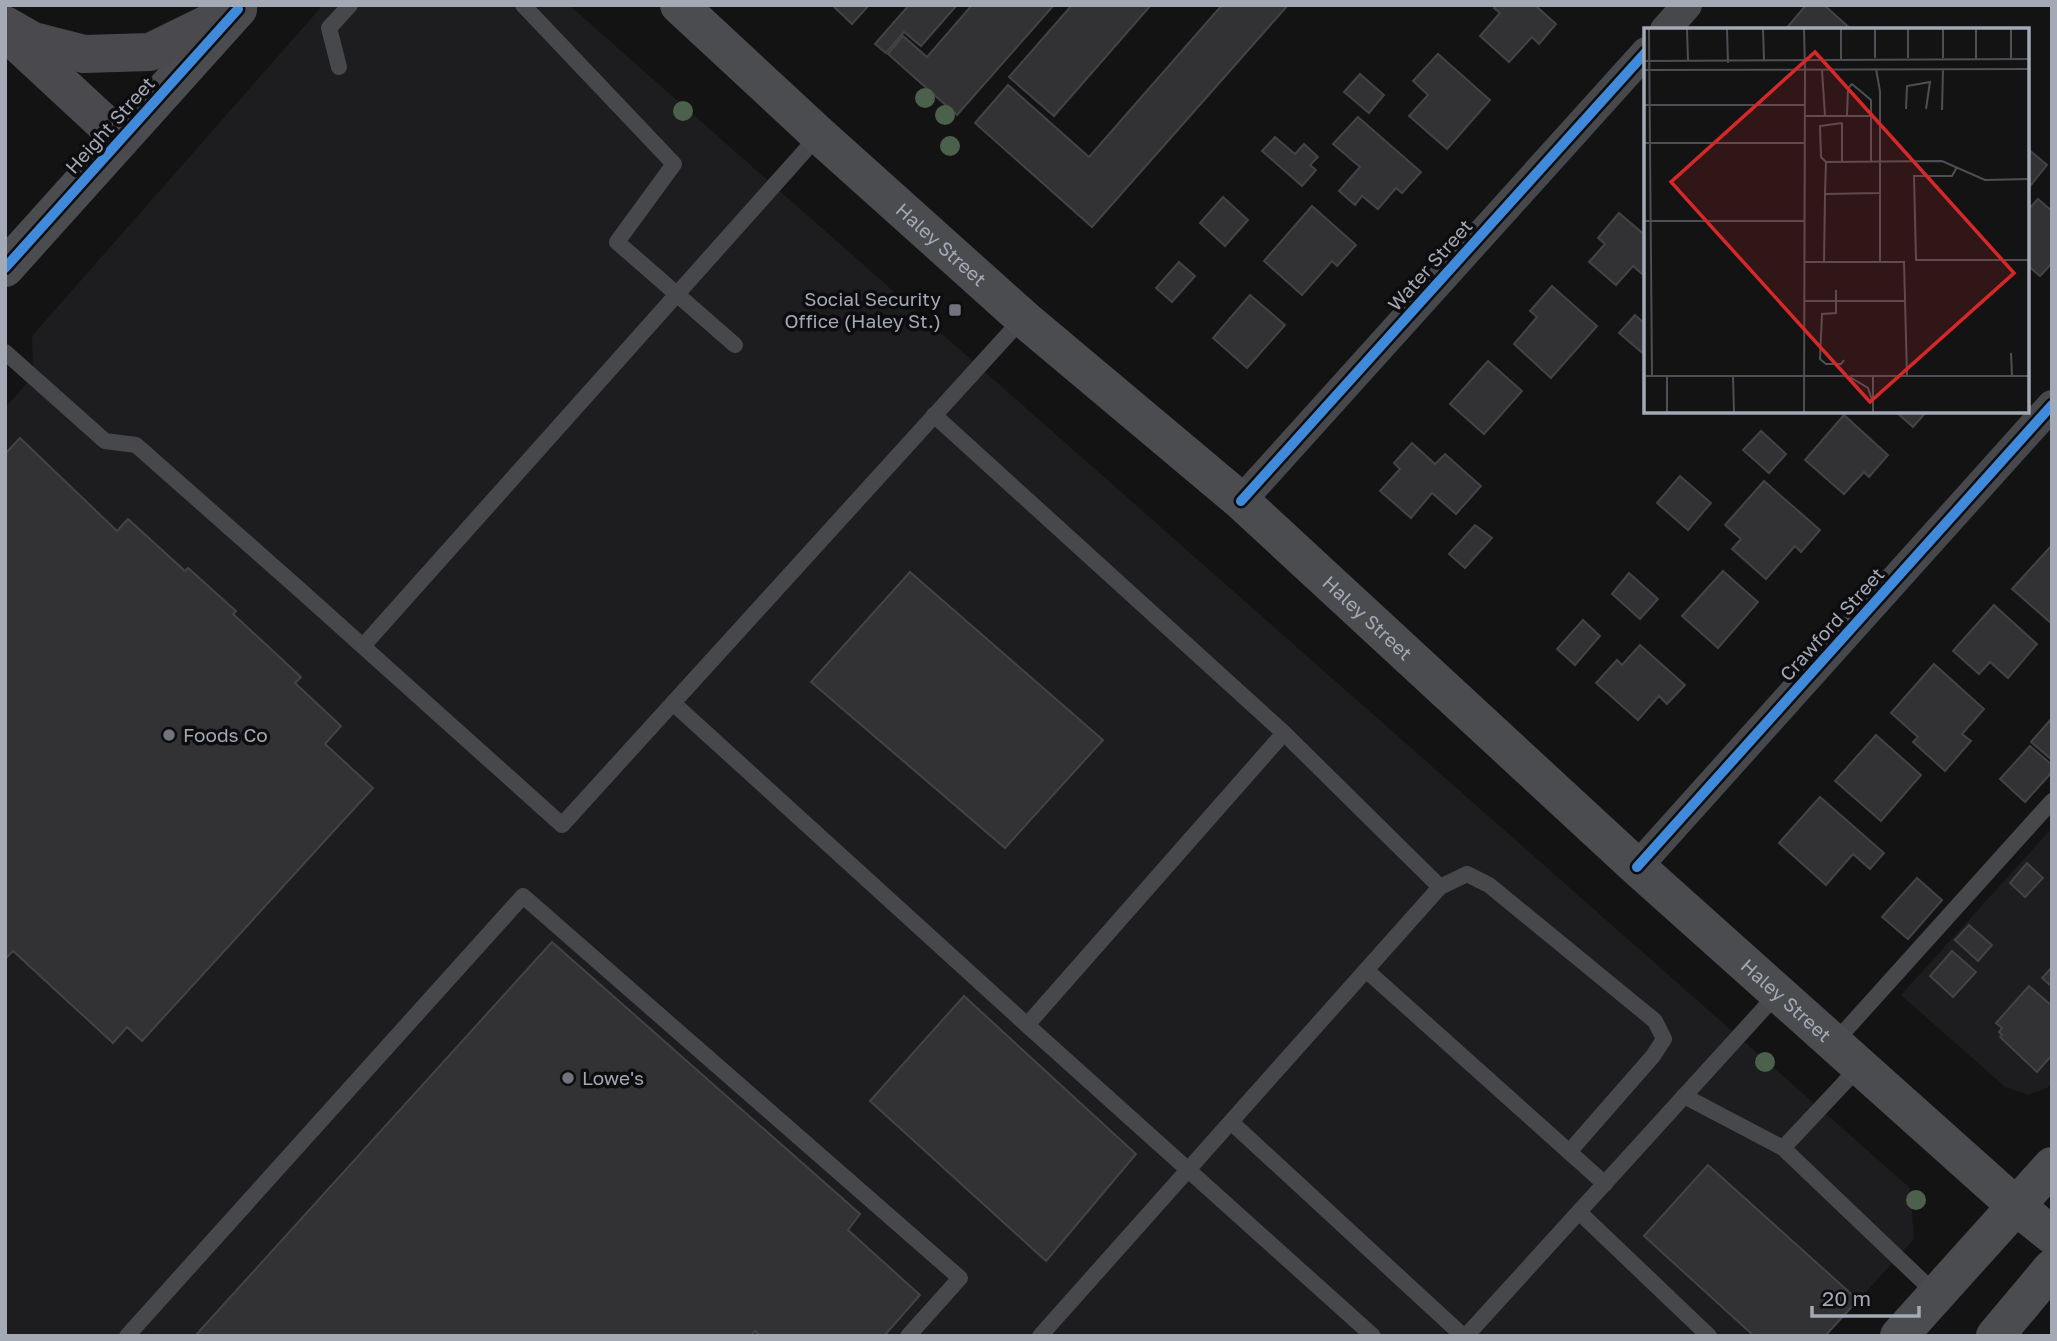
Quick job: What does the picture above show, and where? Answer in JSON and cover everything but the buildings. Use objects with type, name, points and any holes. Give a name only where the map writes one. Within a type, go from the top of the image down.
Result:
[{"type":"highway","points":[[5,25],[33,41],[84,54],[150,52],[240,7]]},
{"type":"highway","points":[[5,32],[121,139]]},
{"type":"main road","name":"Haley Street","points":[[679,5],[1023,318],[1241,501],[1637,867],[2016,1206],[2052,1235]]},
{"type":"main road","name":"Height Street","points":[[5,268],[240,7]]},
{"type":"main road","points":[[1899,1336],[2052,1166]]},
{"type":"main road","points":[[1995,1336],[2052,1268]]},
{"type":"street","points":[[1667,28],[1688,5]]},
{"type":"street","name":"Water Street","points":[[1241,501],[1644,54]]},
{"type":"street","name":"Crawford Street","points":[[1637,867],[2052,405]]},
{"type":"lane","points":[[339,67],[330,28],[350,5]]},
{"type":"lane","points":[[523,5],[674,164],[617,242],[735,345]]},
{"type":"lane","points":[[363,646],[819,135]]},
{"type":"lane","points":[[5,352],[105,441],[136,445],[562,825],[1023,318]]},
{"type":"lane","points":[[934,415],[1284,733],[1440,887]]},
{"type":"lane","points":[[673,703],[1027,1026],[1373,1336]]},
{"type":"lane","points":[[1027,1026],[1284,733]]},
{"type":"lane","points":[[1783,1148],[1847,1055],[2052,802]]},
{"type":"lane","points":[[1040,1336],[1440,887],[1467,874],[1489,885],[1655,1021],[1664,1039],[1653,1056],[1569,1152]]},
{"type":"lane","points":[[127,1336],[523,896],[960,1278],[908,1336]]},
{"type":"lane","points":[[1366,970],[1605,1184]]},
{"type":"lane","points":[[1231,1122],[1465,1336],[1777,993]]},
{"type":"lane","points":[[1684,1097],[1783,1148],[1936,1294]]},
{"type":"lane","points":[[1579,1212],[1709,1336]]},
{"type":"shaded area","points":[[323,5],[569,5],[1910,1188],[1914,1239],[1826,1336],[5,1336],[5,408],[33,376],[32,336]]},
{"type":"shaded area","points":[[2052,828],[2052,1083],[2047,1088],[2028,1095],[2005,1087],[1901,995]]},
{"type":"cycle path","points":[[5,268],[238,9]]},
{"type":"cycle path","points":[[1241,501],[1644,54]]},
{"type":"cycle path","points":[[1637,867],[2052,405]]},
{"type":"place","name":"Social Security Office (Haley St.)","points":[[955,310]]},
{"type":"place","name":"Foods Co","points":[[169,735]]},
{"type":"place","name":"Lowe's","points":[[568,1078]]}]
